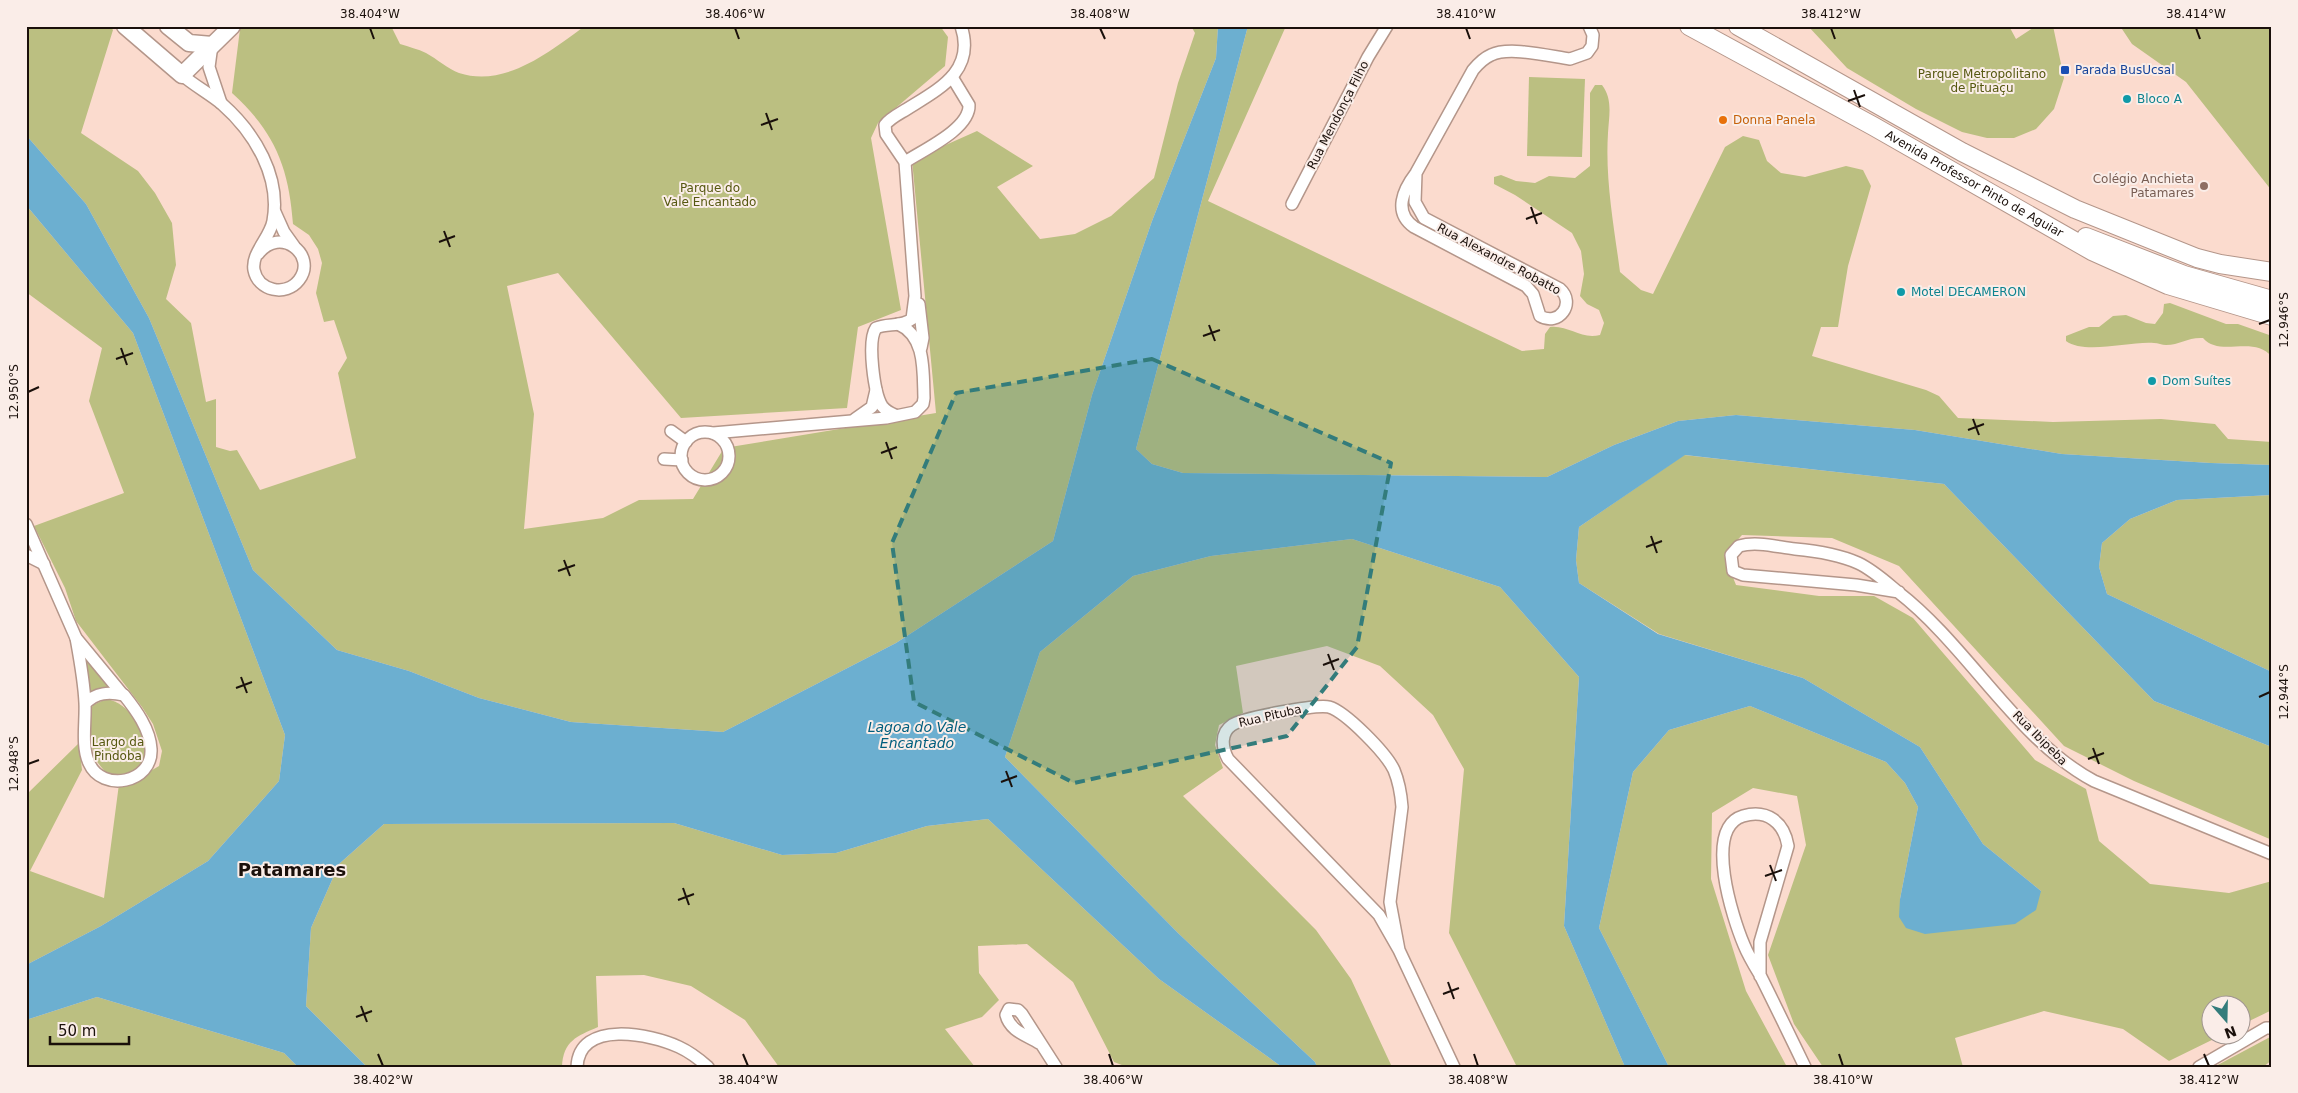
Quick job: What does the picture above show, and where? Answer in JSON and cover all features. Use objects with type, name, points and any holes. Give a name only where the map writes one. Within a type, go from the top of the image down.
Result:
[{"type":"main road","points":[[168,26],[189,43],[212,45]]},
{"type":"main road","points":[[131,29],[182,75],[232,26]]},
{"type":"main road","name":"Avenida Professor Pinto de Aguiar","points":[[1689,26],[1873,126],[2036,221],[2092,251],[2161,282],[2230,305],[2272,316]]},
{"type":"main road","name":"Avenida Professor Pinto de Aguiar","points":[[1738,26],[1962,152],[2075,209],[2197,258],[2272,272]]},
{"type":"main road","points":[[2036,221],[2070,231],[2184,276],[2272,300]]},
{"type":"street","points":[[895,416],[882,407],[876,388],[872,333],[882,326],[912,320],[915,296],[904,162],[886,134],[885,125],[892,118],[940,88],[952,77],[961,65],[966,45],[961,26]]},
{"type":"street","name":"Rua Mendonça Filho","points":[[1292,204],[1368,57],[1387,26]]},
{"type":"street","name":"Rua Alexandre Robatto","points":[[1416,173],[1415,202],[1424,218],[1560,289],[1567,298],[1567,304],[1561,315],[1550,319],[1540,316],[1532,294],[1526,286],[1406,222],[1401,210],[1407,185],[1416,173],[1473,70],[1481,61],[1490,55],[1507,52],[1570,59],[1580,57],[1592,46],[1593,35],[1589,26]]},
{"type":"street","points":[[212,45],[209,67],[221,104]]},
{"type":"street","points":[[182,75],[201,91],[221,104],[246,129],[259,148],[272,184],[275,210],[284,232],[297,249],[304,264],[299,280],[293,286],[277,290],[269,288],[257,278],[254,270],[258,254],[272,225],[275,210]]},
{"type":"street","points":[[904,162],[956,129],[966,120],[968,105],[952,77]]},
{"type":"street","points":[[258,254],[262,248],[276,241],[291,244],[297,249]]},
{"type":"street","points":[[714,433],[724,440],[729,451],[728,464],[721,474],[710,479],[697,478],[687,471],[682,460],[686,442],[695,434],[855,419],[886,418],[915,412],[923,404],[920,307],[915,296]]},
{"type":"street","points":[[898,324],[914,334],[920,351]]},
{"type":"street","points":[[855,419],[872,407],[876,388]]},
{"type":"street","points":[[670,431],[686,442]]},
{"type":"street","points":[[664,459],[682,460]]},
{"type":"street","points":[[26,524],[76,638],[82,665],[85,704],[85,745],[90,766],[104,779],[124,781],[141,773],[148,766],[151,749],[142,721],[124,695],[76,638]]},
{"type":"street","name":"Rua Ibipeba","points":[[1899,592],[1856,585],[1743,576],[1733,571],[1731,555],[1739,546],[1746,544],[1833,555],[1860,564],[1899,592],[1918,607],[2030,730],[2070,768],[2094,781],[2272,854]]},
{"type":"street","points":[[26,555],[44,564]]},
{"type":"street","points":[[85,704],[97,695],[114,693],[124,695]]},
{"type":"street","name":"Rua Pituba","points":[[1400,950],[1391,912],[1391,894],[1402,807],[1401,793],[1393,768],[1346,716],[1326,706],[1248,719],[1232,725],[1223,738],[1225,753],[1228,759],[1370,903],[1379,915],[1400,950],[1454,1067]]},
{"type":"street","points":[[1760,976],[1760,942],[1788,846],[1786,835],[1781,825],[1773,819],[1751,814],[1739,817],[1731,823],[1724,833],[1721,847],[1735,920],[1744,945],[1805,1067]]},
{"type":"street","points":[[1370,903],[1381,901],[1391,894]]},
{"type":"street","points":[[2199,1067],[2266,1028],[2272,1028]]},
{"type":"street","points":[[577,1067],[578,1057],[582,1048],[589,1041],[599,1037],[632,1035],[663,1041],[680,1048],[708,1067]]},
{"type":"street","points":[[1039,1044],[1056,1067]]},
{"type":"highlighted area","points":[[1152,359],[1391,463],[1357,647],[1287,736],[1074,783],[914,702],[892,543],[956,393]]},
{"type":"green space","name":"Parque do Vale Encantado","points":[[26,26],[110,26],[113,30],[81,133],[138,171],[155,193],[172,223],[176,265],[166,299],[191,323],[206,402],[216,399],[216,447],[230,451],[237,450],[260,490],[356,458],[338,373],[347,358],[334,320],[324,322],[316,293],[322,263],[318,249],[309,235],[293,224],[288,185],[277,152],[269,137],[259,122],[232,93],[240,29],[242,26],[391,26],[400,44],[426,53],[459,73],[476,76],[494,76],[510,71],[542,56],[585,26],[940,26],[948,37],[945,66],[878,123],[871,138],[901,310],[858,327],[847,408],[681,418],[558,273],[507,286],[534,414],[524,529],[603,518],[639,500],[693,499],[724,448],[936,413],[912,160],[977,131],[1033,166],[997,187],[1040,239],[1075,234],[1111,216],[1154,178],[1178,83],[1195,33],[1191,26],[1218,26],[1216,58],[1152,221],[1092,395],[1053,541],[896,643],[723,732],[571,722],[479,698],[409,671],[337,650],[253,570],[149,318],[86,204],[26,135]]},
{"type":"green space","points":[[1248,26],[1286,26],[1208,201],[1522,351],[1544,349],[1545,334],[1550,327],[1563,328],[1587,336],[1593,336],[1600,335],[1604,323],[1599,310],[1587,304],[1580,296],[1584,274],[1581,251],[1572,233],[1515,195],[1494,184],[1494,177],[1501,175],[1516,181],[1535,183],[1549,176],[1575,178],[1590,166],[1590,93],[1595,85],[1602,85],[1609,102],[1608,168],[1620,272],[1641,290],[1653,294],[1725,147],[1743,136],[1759,140],[1767,161],[1781,173],[1805,177],[1846,166],[1863,170],[1871,186],[1848,266],[1838,327],[1821,327],[1812,356],[1926,390],[1939,396],[1958,418],[2053,422],[2161,419],[2215,424],[2228,439],[2272,442],[2272,465],[2062,454],[1915,430],[1736,415],[1678,421],[1614,445],[1547,477],[1183,473],[1152,464],[1136,449]]},
{"type":"green space","name":"Parque Metropolitano de Pituaçu","points":[[1808,26],[2009,26],[2016,39],[2036,26],[2053,26],[2064,78],[2054,109],[2036,129],[2014,138],[1987,138],[1962,132],[1916,109],[1847,68]]},
{"type":"green space","points":[[2120,26],[2272,26],[2272,191],[2186,82],[2132,44]]},
{"type":"green space","points":[[1529,77],[1585,79],[1582,157],[1527,156]]},
{"type":"green space","points":[[26,205],[133,333],[285,735],[279,781],[208,861],[101,926],[26,965],[26,795],[79,743],[82,770],[30,871],[104,898],[119,784],[137,779],[159,766],[162,751],[153,724],[142,707],[76,621],[65,588],[34,526],[124,493],[89,401],[102,348],[26,292]]},
{"type":"green space","points":[[2170,303],[2226,324],[2238,324],[2272,336],[2272,357],[2265,350],[2256,347],[2218,346],[2210,344],[2203,338],[2171,345],[2144,343],[2096,347],[2074,345],[2066,341],[2066,336],[2089,327],[2099,327],[2113,316],[2126,315],[2146,323],[2155,324],[2163,313],[2164,304]]},
{"type":"green space","points":[[1684,455],[1944,484],[2154,701],[2272,747],[2272,840],[2134,781],[2064,746],[1899,566],[1832,538],[1742,535],[1724,555],[1736,585],[1819,596],[1874,596],[1913,618],[2035,760],[2086,789],[2099,841],[2150,884],[2229,893],[2272,881],[2272,1010],[2250,1021],[2250,996],[2200,996],[2200,1046],[2169,1061],[2123,1029],[2044,1011],[1955,1038],[1963,1067],[1823,1067],[1794,1024],[1768,955],[1806,845],[1797,796],[1753,788],[1712,813],[1711,879],[1746,991],[1787,1067],[1669,1067],[1599,928],[1633,772],[1669,730],[1750,706],[1886,762],[1905,783],[1918,807],[1900,899],[2041,891],[1983,844],[1920,747],[1803,678],[1659,634],[1579,583],[1576,560],[1579,527]]},
{"type":"green space","points":[[2272,495],[2272,672],[2107,594],[2099,567],[2102,543],[2130,519],[2177,500]]},
{"type":"green space","points":[[1352,539],[1500,587],[1579,677],[1564,926],[1625,1067],[1517,1067],[1449,933],[1464,769],[1433,715],[1380,666],[1327,646],[1236,666],[1243,713],[1219,725],[1215,745],[1223,768],[1183,796],[1316,930],[1351,979],[1392,1067],[1317,1067],[1315,1062],[1178,933],[1005,757],[1040,652],[1133,576],[1211,556]]},
{"type":"green space","points":[[84,657],[111,688],[96,690],[89,694]]},
{"type":"green space","name":"Largo da Pindoba","points":[[106,699],[116,702],[131,714],[143,742],[144,761],[131,773],[122,776],[106,773],[94,758],[90,735],[90,711],[93,705]]},
{"type":"green space","points":[[988,819],[1159,979],[1282,1067],[1127,1067],[1114,1062],[1073,982],[1027,944],[978,946],[979,973],[999,1000],[982,1017],[945,1029],[975,1067],[779,1067],[745,1020],[691,986],[644,975],[596,976],[598,1027],[584,1033],[568,1045],[562,1067],[367,1067],[306,1006],[311,928],[339,864],[384,824],[674,823],[782,855],[836,853],[927,826]]},
{"type":"green space","points":[[97,997],[284,1053],[298,1067],[26,1067],[26,1020]]},
{"type":"green space","points":[[2272,1036],[2272,1060],[2263,1067],[2214,1067]]},
{"type":"water","name":"Lagoa do Vale Encantado","points":[[1218,26],[1248,26],[1136,449],[1152,464],[1183,473],[1547,477],[1614,445],[1678,421],[1736,415],[1915,430],[2062,454],[2272,465],[2272,495],[2177,500],[2130,519],[2102,543],[2099,567],[2107,594],[2272,672],[2272,747],[2154,701],[1944,484],[1685,455],[1579,527],[1576,560],[1579,583],[1658,634],[1803,678],[1920,747],[1983,844],[2041,891],[2036,910],[2015,924],[1925,934],[1906,928],[1899,917],[1900,899],[1918,807],[1905,783],[1886,762],[1750,706],[1669,730],[1633,772],[1599,928],[1669,1067],[1625,1067],[1564,926],[1579,677],[1500,587],[1352,539],[1211,556],[1133,576],[1040,652],[1005,757],[1178,933],[1315,1062],[1317,1067],[1282,1067],[1159,979],[988,819],[927,826],[836,853],[782,855],[674,823],[384,824],[339,864],[311,928],[306,1006],[367,1067],[298,1067],[284,1053],[97,997],[26,1020],[26,965],[101,926],[208,861],[279,781],[285,735],[133,333],[26,205],[26,135],[86,204],[149,318],[253,570],[337,650],[409,671],[479,698],[571,722],[723,732],[896,643],[1053,541],[1092,395],[1152,221],[1216,58]]},
{"type":"place","name":"Parada BusUcsal","points":[[2065,70]]},
{"type":"place","name":"Bloco A","points":[[2127,99]]},
{"type":"place","name":"Donna Panela","points":[[1723,120]]},
{"type":"place","name":"Colégio Anchieta Patamares","points":[[2204,186]]},
{"type":"place","name":"Motel DECAMERON","points":[[1901,292]]},
{"type":"place","name":"Dom Suítes","points":[[2152,381]]},
{"type":"district","name":"Patamares","points":[[292,869]]}]
